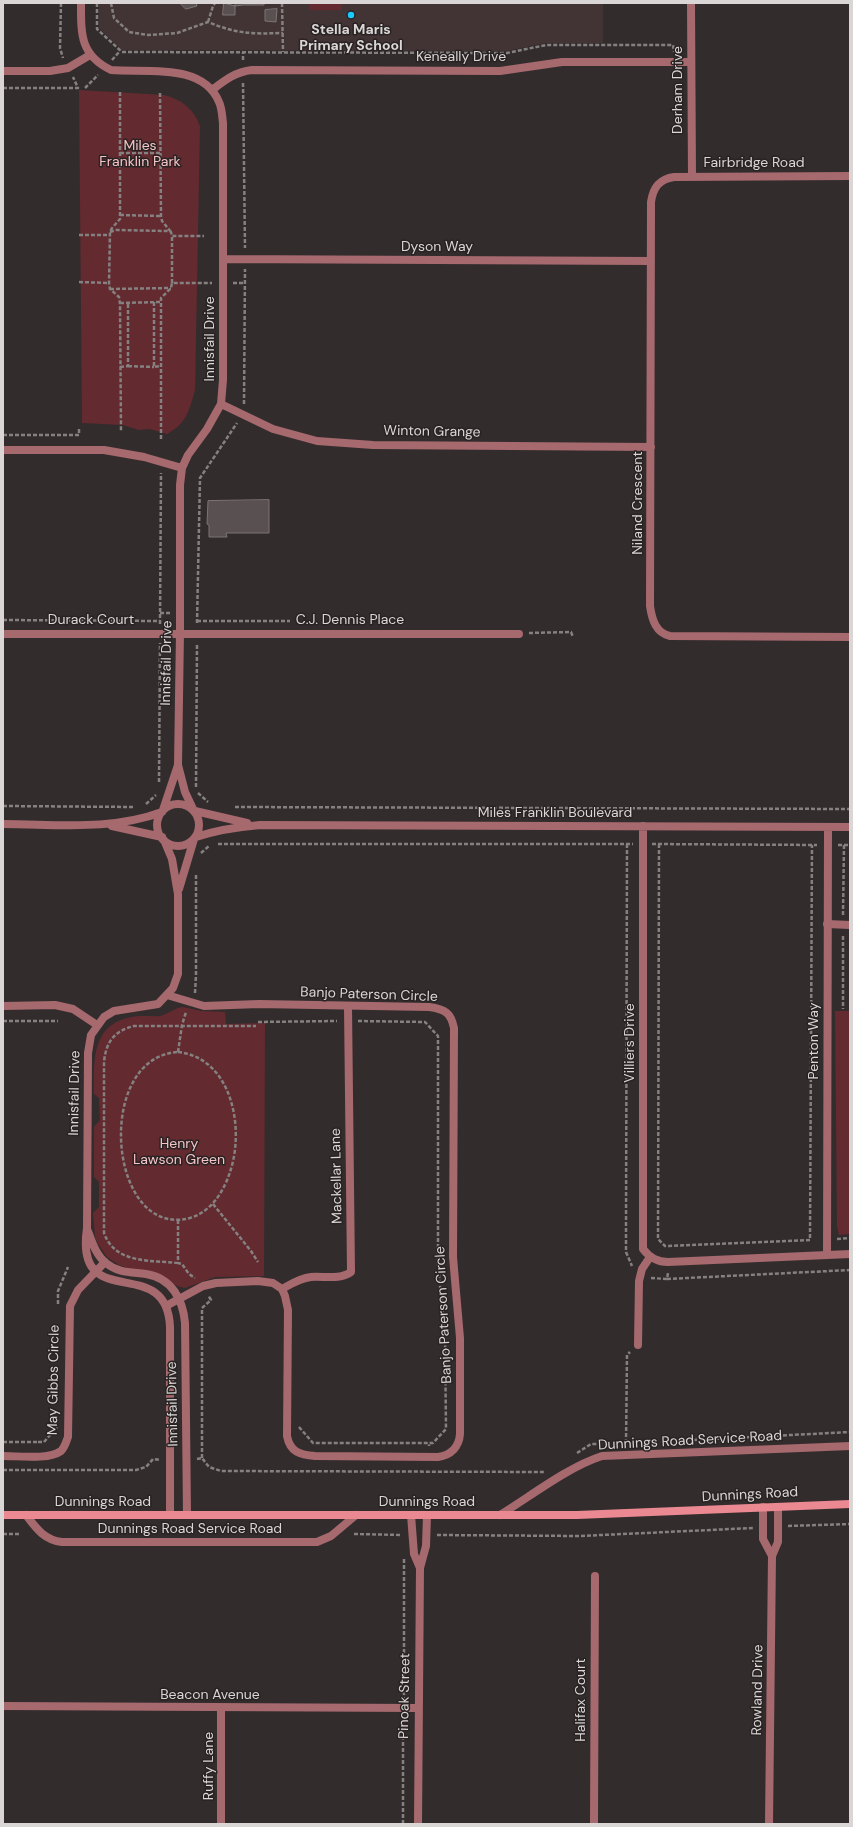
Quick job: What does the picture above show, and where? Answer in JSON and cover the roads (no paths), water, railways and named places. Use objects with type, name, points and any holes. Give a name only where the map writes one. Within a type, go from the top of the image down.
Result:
[{"type":"street","name":"Innisfail Drive","points":[[81,3],[81,34],[90,55],[102,66],[111,70],[178,72],[192,76],[212,90],[219,102],[223,123],[223,380],[221,404],[207,429],[188,455],[182,468],[180,485],[178,765],[185,792],[194,810]]},
{"type":"street","name":"Derham Drive","points":[[691,3],[692,176]]},
{"type":"street","points":[[3,71],[50,71],[68,68],[90,55]]},
{"type":"street","name":"Keneally Drive","points":[[212,90],[229,77],[243,71],[500,70],[562,62],[691,62]]},
{"type":"street","name":"Fairbridge Road","points":[[659,182],[669,177],[692,176],[850,176]]},
{"type":"street","name":"Niland Crescent","points":[[659,182],[653,191],[651,202],[650,606],[653,621],[658,630],[670,636],[850,637]]},
{"type":"street","name":"Dyson Way","points":[[222,259],[651,261]]},
{"type":"street","name":"Winton Grange","points":[[221,404],[273,429],[316,441],[373,445],[651,447]]},
{"type":"street","points":[[3,450],[104,450],[144,457],[182,468]]},
{"type":"street","name":"C.J. Dennis Place","points":[[180,632],[519,634]]},
{"type":"street","name":"Durack Court","points":[[3,634],[180,632]]},
{"type":"street","name":"Innisfail Drive","points":[[162,811],[178,765]]},
{"type":"street","points":[[3,824],[108,825],[144,819],[173,804],[178,803],[189,806],[194,810],[200,824],[195,838],[189,843],[179,846],[168,843],[163,839],[108,825]]},
{"type":"street","name":"Miles Franklin Boulevard","points":[[194,810],[212,816],[260,825]]},
{"type":"street","points":[[162,811],[157,825],[163,839]]},
{"type":"street","name":"Miles Franklin Boulevard","points":[[195,838],[216,830],[260,825],[850,827]]},
{"type":"street","name":"Villiers Drive","points":[[643,826],[643,1244],[644,1249],[650,1257]]},
{"type":"street","name":"Penton Way","points":[[827,1255],[828,827]]},
{"type":"street","name":"Innisfail Drive","points":[[178,894],[195,838]]},
{"type":"street","name":"Innisfail Drive","points":[[163,839],[172,859],[178,894],[178,974],[173,988],[158,1004],[114,1011],[104,1017],[91,1036],[88,1053],[86,1251],[91,1265],[96,1272],[111,1280],[145,1286],[158,1294],[166,1306],[170,1327],[170,1515]]},
{"type":"street","points":[[827,924],[850,924]]},
{"type":"street","name":"Banjo Paterson Circle","points":[[167,995],[192,1004],[204,1006],[259,1004],[441,1008],[448,1013],[452,1020],[454,1028],[453,1257],[460,1338],[460,1434],[458,1443],[450,1453],[430,1457],[315,1456],[302,1455],[291,1447],[288,1440],[287,1429],[288,1310],[282,1289]]},
{"type":"street","points":[[3,1006],[55,1006],[73,1009],[97,1026]]},
{"type":"street","name":"Mackellar Lane","points":[[282,1289],[299,1280],[311,1277],[345,1277],[351,1272],[348,1007]]},
{"type":"street","name":"Innisfail Drive","points":[[87,1228],[94,1246],[105,1262],[126,1272],[146,1274],[161,1280],[172,1288],[180,1299],[185,1323],[187,1515]]},
{"type":"street","points":[[638,1345],[639,1281],[642,1269],[650,1257],[656,1260],[668,1262],[850,1254]]},
{"type":"street","name":"May Gibbs Circle","points":[[3,1456],[49,1455],[60,1451],[64,1447],[68,1437],[70,1306],[78,1290],[105,1262]]},
{"type":"street","points":[[166,1306],[203,1286],[216,1283],[258,1281],[273,1283],[282,1289]]},
{"type":"street","name":"Dunnings Road Service Road","points":[[500,1516],[571,1471],[590,1460],[602,1456],[850,1446]]},
{"type":"street","name":"Dunnings Road","points":[[3,1515],[500,1516],[622,1514],[850,1504]]},
{"type":"street","name":"Rowland Drive","points":[[762,1507],[763,1540],[772,1556]]},
{"type":"street","name":"Rowland Drive","points":[[769,1824],[772,1556],[778,1542],[778,1507]]},
{"type":"street","name":"Dunnings Road Service Road","points":[[26,1515],[44,1536],[52,1541],[62,1542],[317,1542],[331,1536],[356,1515]]},
{"type":"street","name":"Pinoak Street","points":[[411,1515],[408,1535],[420,1568]]},
{"type":"street","name":"Pinoak Street","points":[[418,1824],[417,1708],[420,1568],[424,1555],[427,1515]]},
{"type":"street","name":"Halifax Court","points":[[594,1576],[594,1824]]},
{"type":"street","name":"Beacon Avenue","points":[[3,1706],[417,1708]]},
{"type":"street","name":"Ruffy Lane","points":[[221,1708],[221,1824]]},
{"type":"place","name":"Stella Maris Primary School","points":[[351,15]]},
{"type":"park label","name":"Miles Franklin Park","points":[[140,154]]},
{"type":"park label","name":"Henry Lawson Green","points":[[179,1152]]}]
